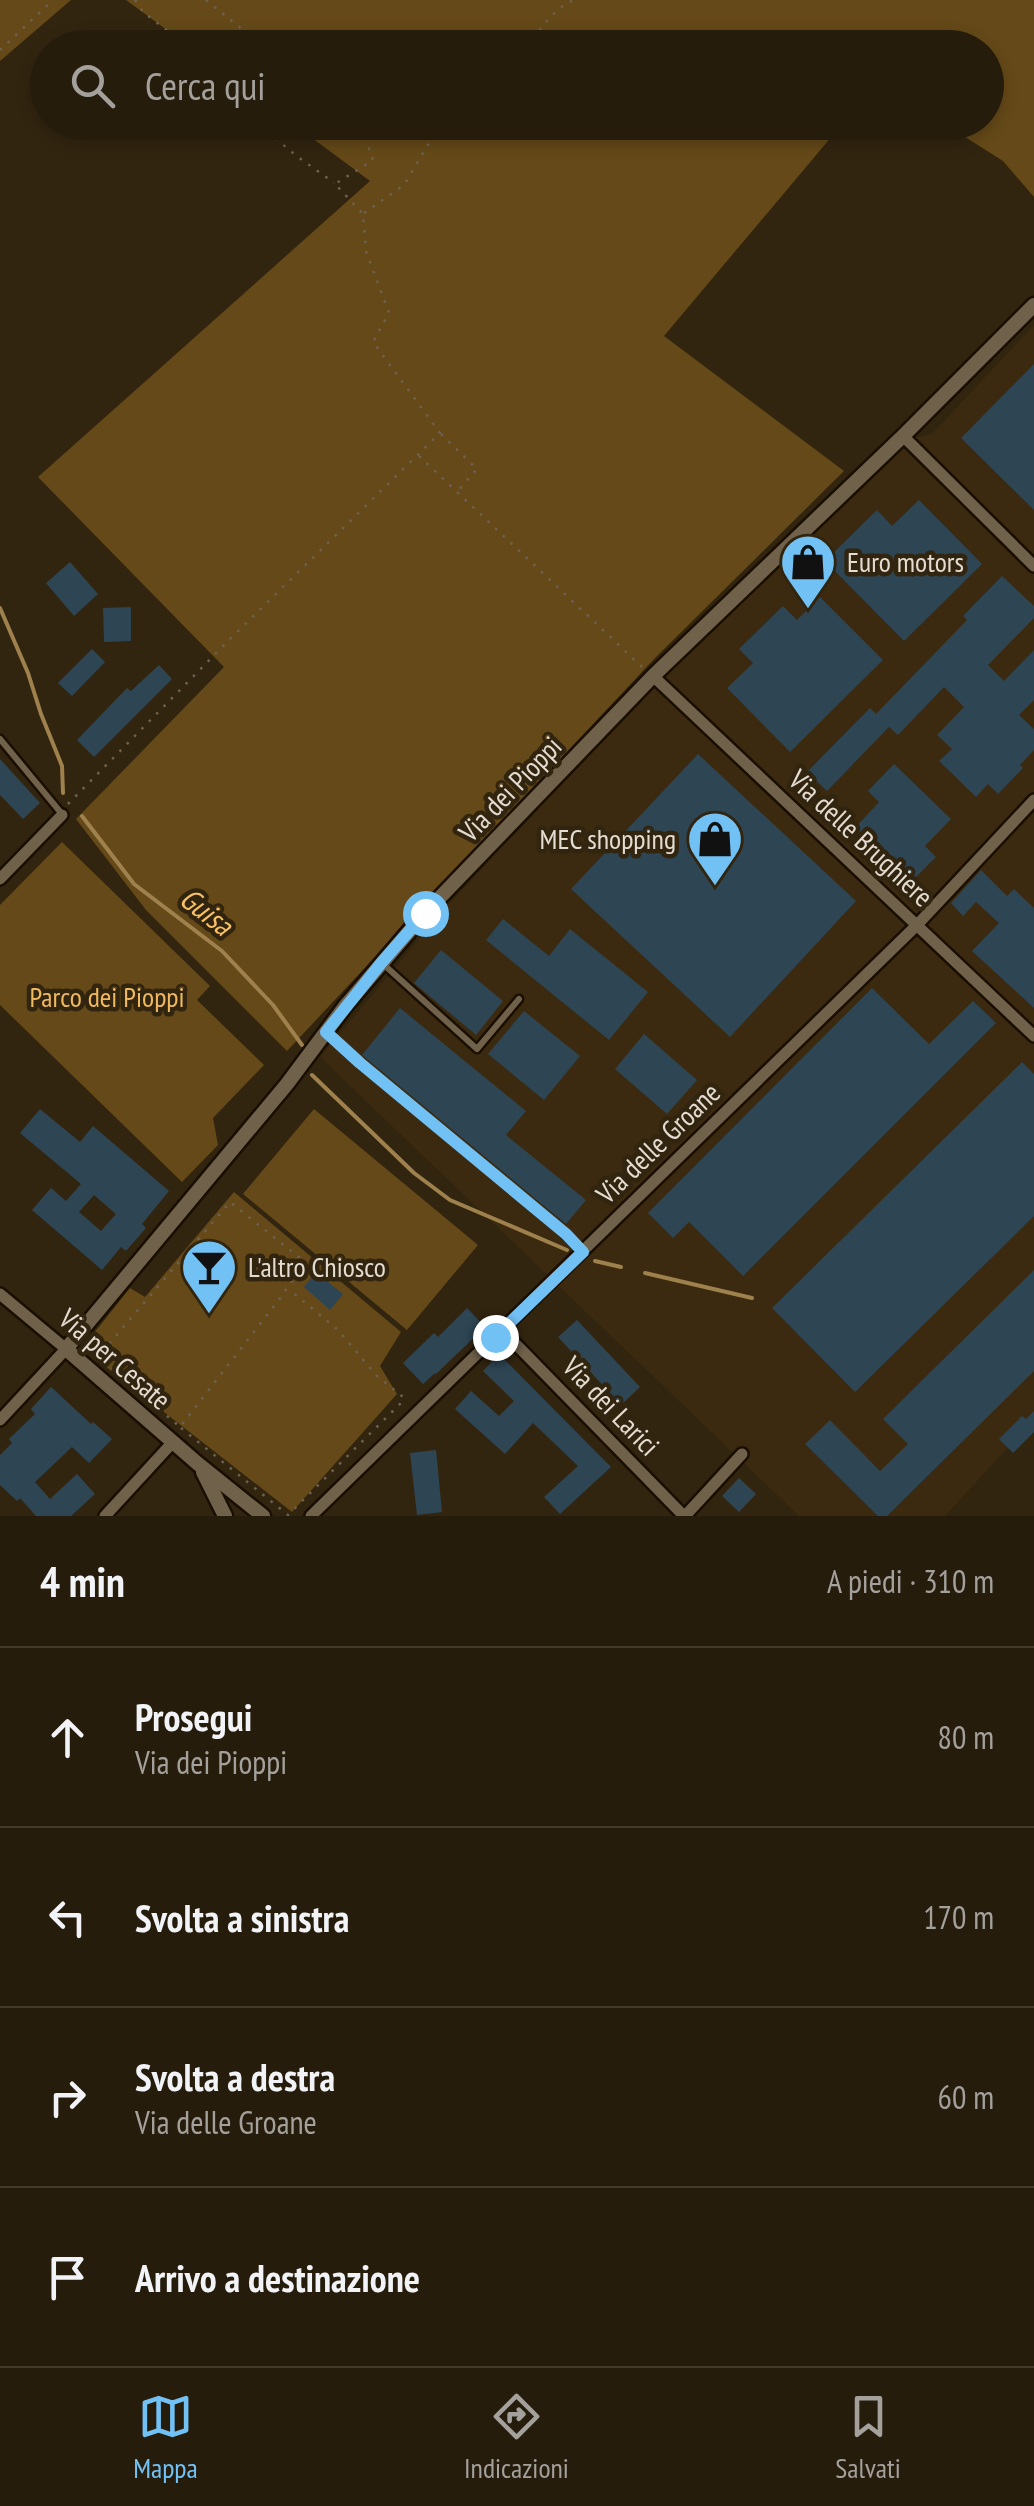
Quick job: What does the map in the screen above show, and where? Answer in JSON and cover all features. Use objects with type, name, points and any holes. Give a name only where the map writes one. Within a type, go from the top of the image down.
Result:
[{"type":"street","name":"Via dei Pioppi","points":[[70,1344],[425,913],[653,676],[1034,304]]},
{"type":"street","points":[[903,436],[1034,566]]},
{"type":"street","name":"Via delle Brughiere","points":[[653,676],[1034,1036]]},
{"type":"street","name":"Via delle Groane","points":[[312,1516],[917,924],[1034,800]]},
{"type":"street","points":[[2,873],[62,815]]},
{"type":"street","name":"Via per Cesate","points":[[0,1294],[70,1344],[173,1442],[263,1516]]},
{"type":"street","name":"Via dei Larici","points":[[502,1330],[684,1516]]},
{"type":"street","points":[[0,1420],[70,1344]]},
{"type":"street","points":[[105,1516],[173,1442]]},
{"type":"street","points":[[684,1516],[742,1454]]},
{"type":"street","name":"Via per Cesate","points":[[197,1463],[226,1516]]},
{"type":"lane","points":[[0,739],[62,815]]},
{"type":"lane","points":[[382,962],[477,1049],[519,999]]},
{"type":"lane","points":[[326,1032],[583,1252]]},
{"type":"path","points":[[0,50],[54,0]]},
{"type":"path","points":[[135,0],[142,12],[166,30]]},
{"type":"path","points":[[206,0],[243,30]]},
{"type":"path","points":[[540,30],[561,6],[574,0]]},
{"type":"path","points":[[278,140],[335,184],[363,214],[366,250],[389,312],[374,342],[440,432],[477,469],[456,492]]},
{"type":"path","points":[[335,184],[374,160],[366,140]]},
{"type":"path","points":[[363,214],[404,185],[431,140]]},
{"type":"path","points":[[62,815],[70,802],[214,656],[440,432]]},
{"type":"path","points":[[418,455],[653,676]]},
{"type":"path","points":[[98,1357],[230,1202],[306,1262],[180,1427]]},
{"type":"path","points":[[70,1344],[98,1357],[288,1514],[403,1401],[338,1330],[291,1291],[290,1282]]},
{"type":"path","points":[[285,1292],[291,1291]]},
{"type":"shaded area","points":[[1034,325],[1034,1419],[945,1516],[799,1516],[320,1057],[446,907],[642,697],[908,439],[932,434]]},
{"type":"green space","points":[[0,0],[71,0],[36,30],[30,30],[30,35],[0,61]]},
{"type":"green space","points":[[126,0],[1034,0],[1034,197],[1003,161],[970,140],[1004,140],[1004,30],[167,30]]},
{"type":"green space","points":[[315,140],[829,140],[664,336],[844,471],[655,658],[287,1051],[146,910],[76,819],[224,667],[38,477],[370,181]]},
{"type":"green space","name":"Parco dei Pioppi","points":[[62,842],[210,986],[197,1000],[264,1065],[213,1118],[218,1145],[182,1182],[0,1005],[0,905]]},
{"type":"green space","points":[[314,1109],[478,1245],[407,1330],[243,1194]]},
{"type":"green space","points":[[234,1192],[401,1332],[380,1366],[397,1394],[292,1512],[82,1348],[130,1288],[145,1297]]},
{"type":"building","points":[[1034,364],[1034,510],[961,438]]},
{"type":"building","points":[[919,500],[982,564],[904,641],[825,561],[877,510],[892,526]]},
{"type":"building","points":[[70,562],[98,594],[74,616],[46,583]]},
{"type":"building","points":[[1002,576],[1034,606],[1034,618],[988,665],[1004,681],[1034,650],[1034,700],[1019,715],[1034,729],[1034,750],[1020,765],[1023,768],[998,794],[988,784],[976,797],[939,761],[952,749],[937,735],[964,707],[944,687],[898,735],[889,727],[827,791],[807,772],[870,708],[876,714],[967,620],[963,616]]},
{"type":"building","points":[[820,597],[883,660],[790,752],[727,688],[753,663],[739,649],[783,606],[797,620]]},
{"type":"building","points":[[131,607],[131,641],[104,642],[103,608]]},
{"type":"building","points":[[92,649],[105,662],[72,696],[58,683]]},
{"type":"building","points":[[159,665],[172,679],[94,757],[77,740],[127,688],[131,691]]},
{"type":"building","points":[[698,754],[856,901],[730,1037],[571,889]]},
{"type":"building","points":[[0,759],[40,803],[23,819],[0,795]]},
{"type":"building","points":[[894,764],[951,819],[925,846],[936,857],[911,882],[855,828],[879,802],[868,791]]},
{"type":"building","points":[[981,870],[1007,896],[1014,889],[1034,908],[1034,1008],[972,951],[999,923],[976,902],[963,916],[951,903]]},
{"type":"building","points":[[503,919],[549,956],[570,929],[648,992],[609,1040],[486,940]]},
{"type":"building","points":[[441,950],[503,1001],[476,1035],[414,983]]},
{"type":"building","points":[[872,988],[929,1044],[973,1001],[996,1023],[743,1276],[689,1222],[673,1238],[648,1213]]},
{"type":"building","points":[[400,1008],[526,1111],[506,1135],[586,1200],[566,1224],[362,1055]]},
{"type":"building","points":[[524,1011],[580,1056],[544,1100],[488,1054]]},
{"type":"building","points":[[644,1034],[697,1080],[667,1114],[615,1069]]},
{"type":"building","points":[[1022,1062],[1034,1074],[1034,1216],[855,1392],[772,1308]]},
{"type":"building","points":[[40,1109],[80,1142],[93,1126],[169,1191],[142,1224],[146,1228],[126,1251],[121,1247],[102,1270],[32,1210],[51,1188],[66,1201],[81,1184],[20,1133]],"holes":[[[94,1195],[116,1214],[101,1231],[79,1212]]]},
{"type":"building","points":[[318,1269],[343,1294],[330,1310],[304,1287]]},
{"type":"building","points":[[1034,1270],[1034,1371],[887,1516],[878,1516],[805,1444],[830,1420],[880,1471],[908,1444],[883,1419]]},
{"type":"building","points":[[467,1308],[485,1327],[423,1384],[403,1363],[434,1333],[438,1337]]},
{"type":"building","points":[[577,1320],[640,1387],[621,1405],[558,1337]]},
{"type":"building","points":[[499,1354],[611,1467],[560,1514],[544,1497],[578,1466],[533,1423],[505,1454],[455,1409],[471,1391],[499,1416],[514,1401],[483,1371]]},
{"type":"building","points":[[51,1387],[112,1439],[89,1463],[72,1447],[35,1482],[50,1499],[77,1474],[95,1494],[71,1516],[36,1516],[20,1498],[17,1501],[0,1485],[0,1455],[12,1443],[9,1439],[35,1414],[31,1409]]},
{"type":"building","points":[[1034,1411],[1034,1432],[1013,1453],[999,1439],[1022,1416],[1026,1419]]},
{"type":"building","points":[[436,1450],[442,1512],[417,1515],[410,1453]]},
{"type":"building","points":[[739,1478],[756,1494],[739,1512],[722,1496]]},
{"type":"waterway","name":"Guisa","points":[[0,608],[62,766],[63,793]]},
{"type":"waterway","name":"Guisa","points":[[82,816],[134,884],[222,951],[273,1005],[302,1045]]},
{"type":"waterway","name":"Guisa","points":[[312,1075],[414,1173],[450,1200],[567,1250]]},
{"type":"waterway","name":"Guisa","points":[[595,1261],[621,1267]]},
{"type":"waterway","name":"Guisa","points":[[645,1273],[752,1298]]},
{"type":"place","name":"Euro motors","points":[[808,611]]},
{"type":"place","name":"MEC shopping","points":[[715,888]]},
{"type":"place","name":"L'altro Chiosco","points":[[209,1316]]},
{"type":"route","points":[[425,913],[326,1032],[583,1252],[495,1337]]}]
